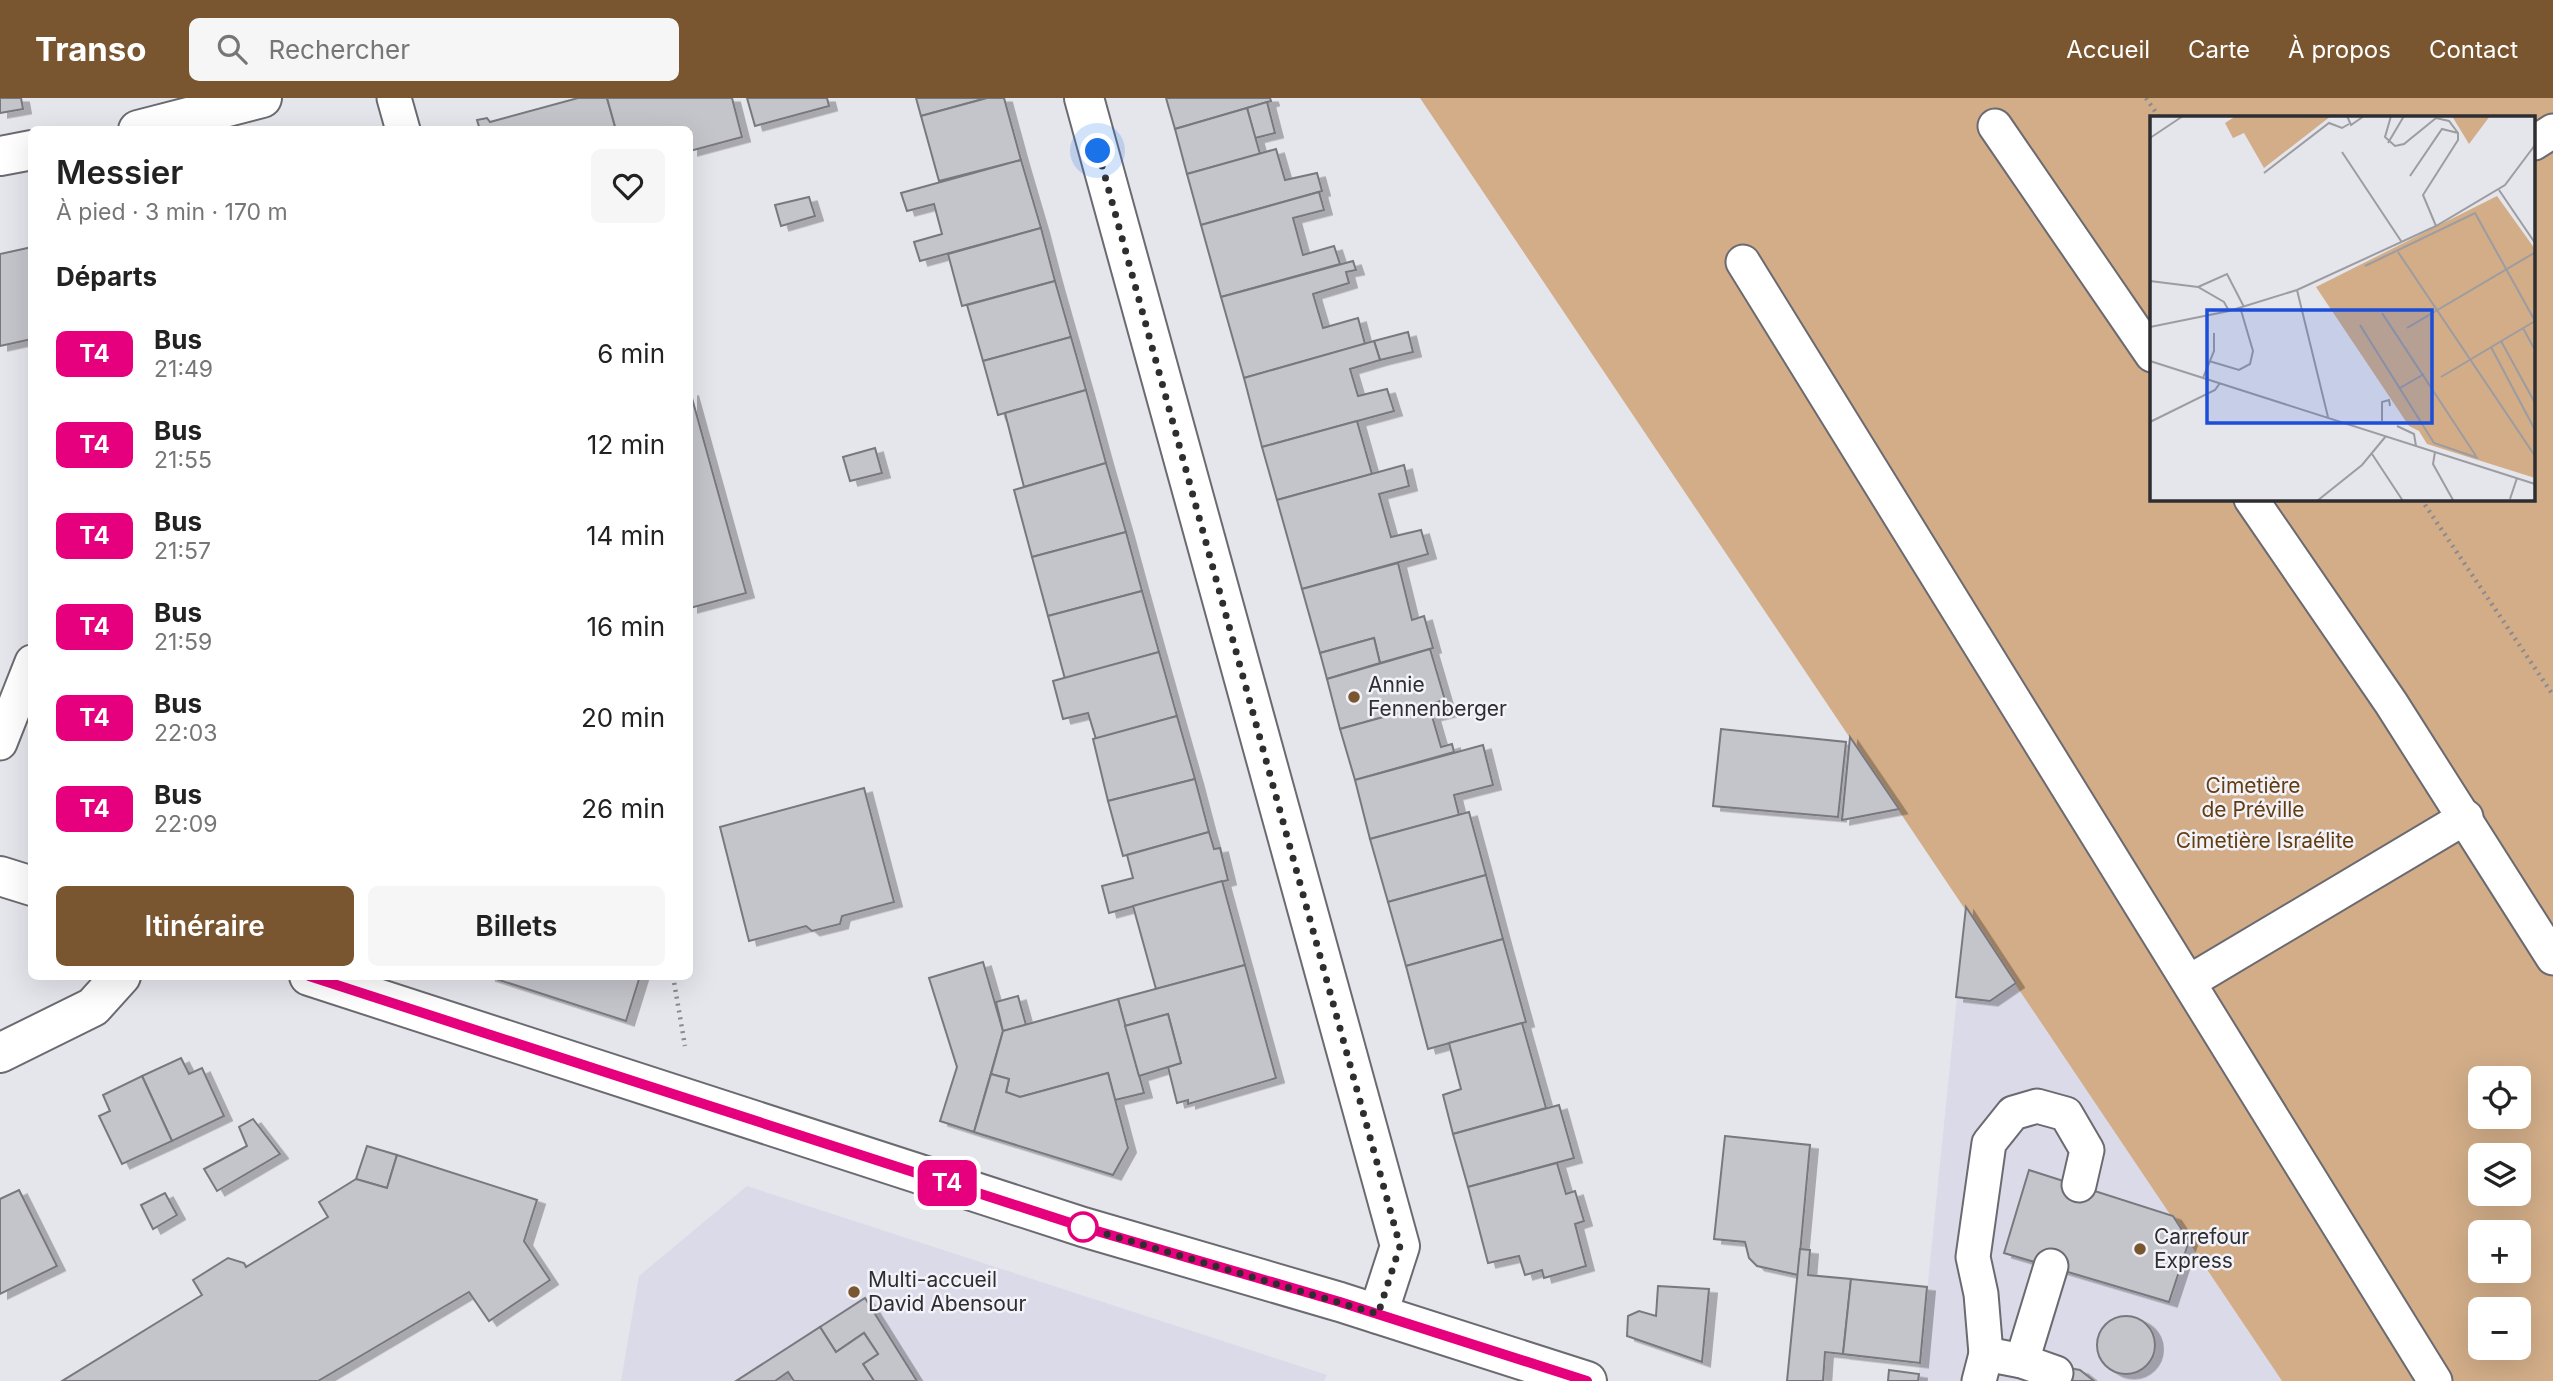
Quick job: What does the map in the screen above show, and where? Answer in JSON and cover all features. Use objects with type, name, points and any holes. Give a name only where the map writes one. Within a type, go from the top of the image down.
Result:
[{"type":"street","points":[[1084,98],[1400,1246],[1378,1314]]},
{"type":"street","points":[[153,126],[258,99]]},
{"type":"street","points":[[0,156],[28,151]]},
{"type":"street","points":[[0,876],[28,885]]},
{"type":"street","points":[[0,1054],[93,1007],[117,980]]},
{"type":"street","points":[[321,980],[1083,1227],[1378,1314],[1587,1381]]},
{"type":"lane","points":[[394,98],[402,126]]},
{"type":"lane","points":[[1995,126],[2150,352]]},
{"type":"lane","points":[[2536,141],[2553,131]]},
{"type":"lane","points":[[1744,262],[2435,1381]]},
{"type":"lane","points":[[2252,500],[2466,817],[2553,958]]},
{"type":"lane","points":[[0,743],[28,675]]},
{"type":"lane","points":[[2189,982],[2466,817]]},
{"type":"lane","points":[[2056,1373],[2022,1361],[1982,1367],[1981,1294],[1973,1257],[1989,1143],[2013,1114],[2037,1106],[2066,1114],[2087,1150],[2079,1185]]},
{"type":"lane","points":[[2022,1361],[2051,1266]]},
{"type":"path","points":[[2146,98],[2158,116]]},
{"type":"path","points":[[2422,500],[2553,695]]},
{"type":"path","points":[[674,980],[686,1054],[675,1095]]},
{"type":"shaded area","points":[[1966,907],[2173,1216],[2282,1381],[1918,1381]]},
{"type":"shaded area","name":"Multi-accueil David Abensour","points":[[747,1186],[1327,1375],[1324,1381],[621,1381],[639,1276]]},
{"type":"green space","name":"Cimetière de Préville","points":[[1420,98],[2553,98],[2553,1381],[2282,1381]]},
{"type":"building","points":[[0,98],[21,98],[23,109],[0,113]]},
{"type":"building","points":[[578,98],[607,98],[615,126],[479,126],[477,120],[487,118],[490,122]]},
{"type":"building","points":[[607,98],[732,98],[742,137],[693,150],[693,126],[615,126]]},
{"type":"building","points":[[747,98],[827,98],[829,106],[755,126]]},
{"type":"building","points":[[916,98],[987,98],[921,116]]},
{"type":"building","points":[[987,98],[1004,98],[1021,160],[939,181],[921,116]]},
{"type":"building","points":[[1166,98],[1270,98],[1271,101],[1175,129]]},
{"type":"building","points":[[1267,102],[1275,133],[1255,138],[1247,108]]},
{"type":"building","points":[[1247,108],[1260,154],[1187,174],[1175,129]]},
{"type":"building","points":[[1276,149],[1285,180],[1317,173],[1322,191],[1201,225],[1187,174]]},
{"type":"building","points":[[1021,160],[1041,228],[920,261],[914,242],[942,234],[934,204],[907,211],[901,193]]},
{"type":"building","points":[[1319,192],[1324,210],[1293,218],[1303,255],[1334,246],[1340,264],[1221,297],[1201,225]]},
{"type":"building","points":[[809,197],[815,216],[781,226],[775,205]]},
{"type":"building","points":[[1041,228],[1055,281],[962,306],[948,254]]},
{"type":"building","points":[[28,248],[28,340],[0,346],[0,254]]},
{"type":"building","points":[[1353,261],[1356,270],[1346,272],[1349,283],[1313,294],[1323,328],[1358,318],[1365,344],[1244,378],[1221,297]]},
{"type":"building","points":[[1055,281],[1071,337],[983,361],[967,305]]},
{"type":"building","points":[[1408,332],[1413,352],[1380,360],[1374,341]]},
{"type":"building","points":[[1071,337],[1086,390],[998,415],[983,361]]},
{"type":"building","points":[[1374,341],[1380,360],[1350,369],[1358,396],[1387,389],[1394,411],[1262,447],[1244,378]]},
{"type":"building","points":[[1086,390],[1106,463],[1024,487],[1005,413]]},
{"type":"building","points":[[693,402],[746,593],[693,607]]},
{"type":"building","points":[[1357,421],[1372,474],[1277,500],[1262,447]]},
{"type":"building","points":[[875,448],[882,473],[850,481],[843,457]]},
{"type":"building","points":[[1106,463],[1126,532],[1032,557],[1014,490]]},
{"type":"building","points":[[1404,465],[1409,486],[1379,494],[1391,537],[1421,530],[1428,554],[1302,589],[1277,500]]},
{"type":"building","points":[[1126,532],[1142,591],[1048,616],[1032,557]]},
{"type":"building","points":[[1398,563],[1412,620],[1424,616],[1433,648],[1380,663],[1374,638],[1320,653],[1302,589]]},
{"type":"building","points":[[1142,591],[1159,652],[1065,679],[1048,616]]},
{"type":"building","points":[[1374,638],[1380,663],[1327,679],[1320,653]]},
{"type":"building","points":[[1430,649],[1445,700],[1340,729],[1327,679]]},
{"type":"building","points":[[1159,652],[1177,716],[1096,739],[1088,713],[1063,719],[1053,681]]},
{"type":"building","points":[[1445,700],[1448,712],[1432,716],[1441,747],[1452,744],[1454,752],[1355,780],[1340,729]]},
{"type":"building","points":[[1177,716],[1195,779],[1108,801],[1093,739]]},
{"type":"building","points":[[1721,729],[1846,742],[1838,817],[1713,806]]},
{"type":"building","points":[[1850,737],[1899,809],[1842,820]]},
{"type":"building","points":[[1483,745],[1493,785],[1454,795],[1459,815],[1370,839],[1355,780]]},
{"type":"building","points":[[1195,779],[1209,832],[1123,856],[1108,801]]},
{"type":"building","points":[[864,788],[894,902],[842,916],[840,924],[812,931],[806,926],[749,941],[720,827]]},
{"type":"building","points":[[1469,812],[1486,875],[1388,902],[1370,839]]},
{"type":"building","points":[[1209,832],[1214,849],[1220,848],[1228,880],[1109,913],[1102,886],[1133,878],[1127,855]]},
{"type":"building","points":[[1486,875],[1503,939],[1406,966],[1388,902]]},
{"type":"building","points":[[1222,881],[1245,965],[1156,989],[1133,906]]},
{"type":"building","points":[[1966,907],[2016,983],[1990,1001],[1956,997]]},
{"type":"building","points":[[1503,939],[1526,1022],[1428,1049],[1406,966]]},
{"type":"building","points":[[983,962],[1003,1031],[974,1132],[940,1121],[957,1067],[929,978]]},
{"type":"building","points":[[1245,965],[1276,1078],[1188,1104],[1188,1100],[1177,1103],[1168,1067],[1181,1063],[1168,1014],[1125,1026],[1118,999]]},
{"type":"building","points":[[499,980],[639,980],[626,1021]]},
{"type":"building","points":[[1018,996],[1026,1025],[1003,1031],[996,1002]]},
{"type":"building","points":[[1118,999],[1144,1093],[1115,1100],[1108,1073],[1020,1097],[1006,1092],[1009,1079],[991,1074],[1003,1031]]},
{"type":"building","points":[[1168,1014],[1181,1063],[1139,1076],[1125,1026]]},
{"type":"building","points":[[1522,1023],[1546,1108],[1453,1134],[1443,1095],[1461,1089],[1449,1043]]},
{"type":"building","points":[[181,1058],[189,1074],[202,1068],[224,1116],[172,1141],[142,1076]]},
{"type":"building","points":[[1108,1073],[1128,1148],[1113,1175],[974,1132],[991,1074],[1009,1079],[1006,1092],[1020,1097]]},
{"type":"building","points":[[142,1076],[172,1141],[122,1164],[99,1116],[110,1111],[103,1095]]},
{"type":"building","points":[[1559,1105],[1574,1158],[1468,1187],[1453,1134]]},
{"type":"building","points":[[253,1119],[280,1154],[217,1191],[204,1169],[247,1146],[239,1127]]},
{"type":"building","points":[[1725,1136],[1810,1145],[1798,1275],[1757,1266],[1749,1258],[1745,1242],[1714,1239]]},
{"type":"building","points":[[367,1146],[397,1155],[387,1188],[356,1179]]},
{"type":"building","points":[[397,1155],[537,1200],[524,1241],[550,1280],[489,1321],[469,1292],[318,1381],[62,1381],[202,1295],[193,1280],[228,1258],[244,1263],[246,1267],[328,1217],[319,1202],[356,1179],[387,1188]]},
{"type":"building","points":[[1557,1163],[1566,1194],[1575,1191],[1584,1221],[1575,1224],[1586,1266],[1544,1278],[1542,1270],[1525,1275],[1519,1256],[1488,1263],[1468,1187]]},
{"type":"building","points":[[2029,1170],[2173,1216],[2189,1241],[2169,1302],[2004,1253]]},
{"type":"building","points":[[19,1190],[57,1266],[0,1294],[0,1199]]},
{"type":"building","points":[[165,1193],[177,1215],[153,1229],[141,1205]]},
{"type":"building","points":[[1800,1249],[1810,1250],[1808,1275],[1851,1279],[1843,1354],[1825,1352],[1823,1381],[1787,1381]]},
{"type":"building","points":[[1851,1279],[1927,1287],[1920,1363],[1843,1354]]},
{"type":"building","points":[[1658,1286],[1709,1289],[1702,1362],[1627,1336],[1628,1316],[1639,1311],[1656,1316]]},
{"type":"building","points":[[865,1298],[917,1381],[874,1381],[863,1364],[878,1354],[864,1333],[836,1352],[820,1327]]},
{"type":"building","points":[[2126,1316],[2137,1318],[2150,1329],[2155,1345],[2153,1356],[2142,1369],[2126,1374],[2115,1372],[2102,1361],[2097,1345],[2099,1334],[2110,1321]]},
{"type":"building","points":[[820,1327],[836,1352],[864,1333],[878,1354],[863,1364],[874,1381],[794,1381],[788,1372],[775,1381],[736,1381]]},
{"type":"building","points":[[2069,1368],[2080,1370],[2094,1381],[2047,1381]]},
{"type":"building","points":[[1889,1370],[1919,1374],[1918,1381],[1888,1381]]},
{"type":"bus line","name":"T4","points":[[321,980],[1083,1227],[1340,1302],[1587,1381]]},
{"type":"place","name":"Annie Fennenberger","points":[[1354,697]]},
{"type":"place","name":"Carrefour Express","points":[[2140,1249]]},
{"type":"place","name":"Multi-accueil David Abensour","points":[[854,1292]]},
{"type":"route","points":[[1083,1227],[1378,1314],[1400,1246],[1098,151]]},
{"type":"park label","name":"Cimetière Israélite","points":[[2265,841]]}]
